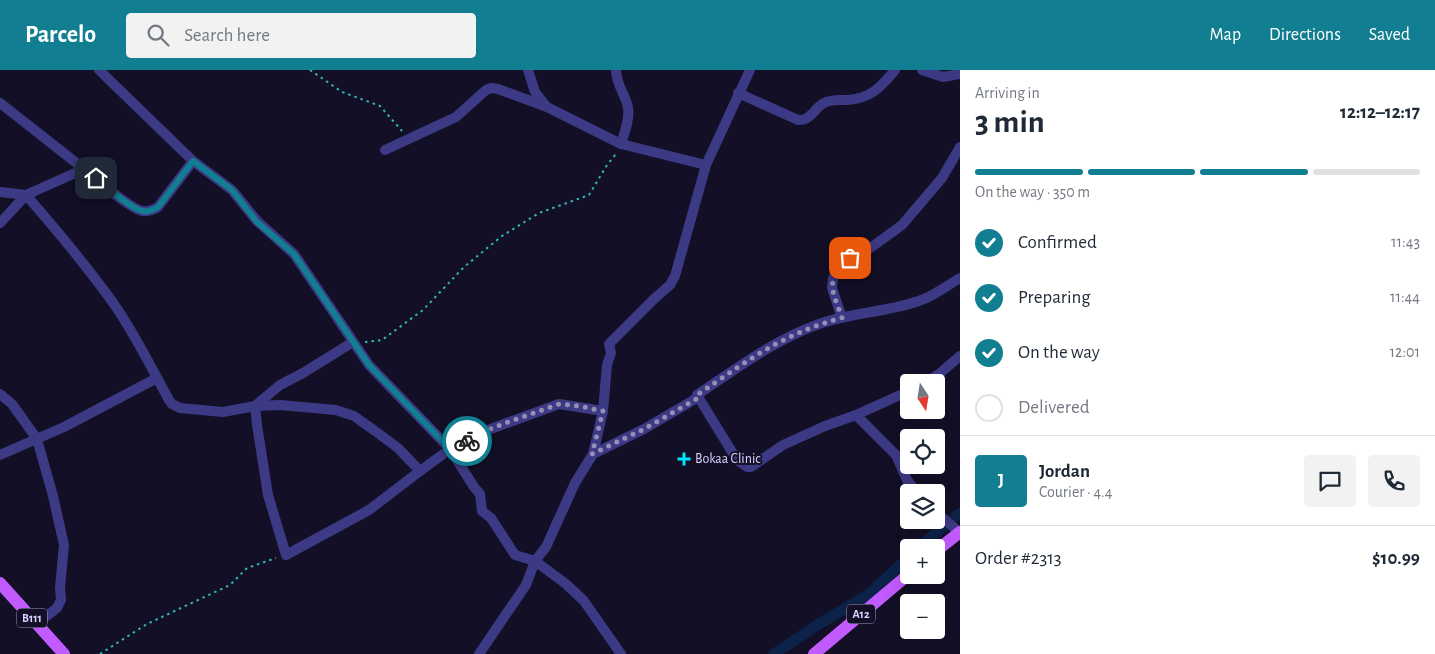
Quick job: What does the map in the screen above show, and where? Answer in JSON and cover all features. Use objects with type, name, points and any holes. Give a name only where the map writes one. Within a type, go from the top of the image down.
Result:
[{"type":"main road","points":[[945,544],[960,532]]},
{"type":"main road","name":"A12","points":[[814,654],[900,582]]},
{"type":"main road","name":"B111","points":[[0,583],[64,654]]},
{"type":"street","points":[[99,70],[193,161],[232,190],[257,222],[294,254],[369,365],[450,449],[480,494],[482,511],[491,518],[510,550],[515,555],[535,561],[566,584],[584,601],[621,654]]},
{"type":"street","points":[[528,70],[535,92],[547,107]]},
{"type":"street","points":[[616,70],[617,84],[628,106],[629,113],[621,144]]},
{"type":"street","points":[[479,654],[526,585],[535,561],[546,547],[575,483],[592,454],[603,411],[607,365],[612,353],[608,344],[670,285],[675,276],[706,165],[750,70]]},
{"type":"street","points":[[738,93],[798,120],[802,120],[811,115],[824,103],[857,100],[876,92],[896,70]]},
{"type":"street","points":[[922,70],[959,78]]},
{"type":"street","points":[[385,150],[461,114],[491,88],[547,107],[621,144],[706,165]]},
{"type":"street","points":[[0,103],[141,212],[150,211],[158,207],[193,161]]},
{"type":"street","points":[[842,318],[832,288],[833,278],[838,269],[850,258],[862,254],[902,225],[942,178],[960,147]]},
{"type":"street","points":[[0,223],[26,195],[84,169]]},
{"type":"street","points":[[0,192],[26,195],[70,246],[110,298],[133,334],[172,404],[180,408],[223,412],[255,406],[280,405],[336,410],[354,416],[398,448],[420,470]]},
{"type":"street","points":[[592,454],[644,429],[698,398],[697,395],[768,347],[806,329],[842,318],[915,302],[934,294],[960,278]]},
{"type":"street","points":[[255,406],[280,385],[302,374],[353,342]]},
{"type":"street","points":[[939,374],[960,356]]},
{"type":"street","points":[[0,455],[64,428],[157,378]]},
{"type":"street","points":[[0,394],[12,404],[37,439],[64,545],[60,588],[61,600],[57,608],[36,624]]},
{"type":"street","points":[[697,395],[737,460],[747,467],[752,467],[782,444],[856,415],[900,395]]},
{"type":"street","points":[[255,406],[268,495],[286,555],[369,510],[450,449],[484,431],[559,404],[603,411]]},
{"type":"street","points":[[856,415],[896,455],[910,484]]},
{"type":"street","points":[[945,520],[960,532]]},
{"type":"path","points":[[310,70],[342,92],[380,106],[408,138]]},
{"type":"path","points":[[353,342],[382,340],[423,310],[464,267],[502,236],[539,213],[589,195],[621,144]]},
{"type":"path","points":[[100,654],[147,624],[230,585],[247,568],[286,555]]},
{"type":"waterway","points":[[929,539],[960,513]]},
{"type":"waterway","points":[[774,654],[868,595],[900,565]]},
{"type":"way so far","points":[[467,441],[477,434],[559,404],[603,411],[592,454],[621,441],[698,398],[697,395],[768,347],[806,329],[842,318],[832,288],[833,278],[838,269],[850,258]]},
{"type":"place","name":"Bokaa Clinic","points":[[684,459]]},
{"type":"route","points":[[96,178],[141,212],[150,211],[158,207],[193,161],[232,190],[257,222],[294,254],[369,365],[450,449],[467,441]]}]
